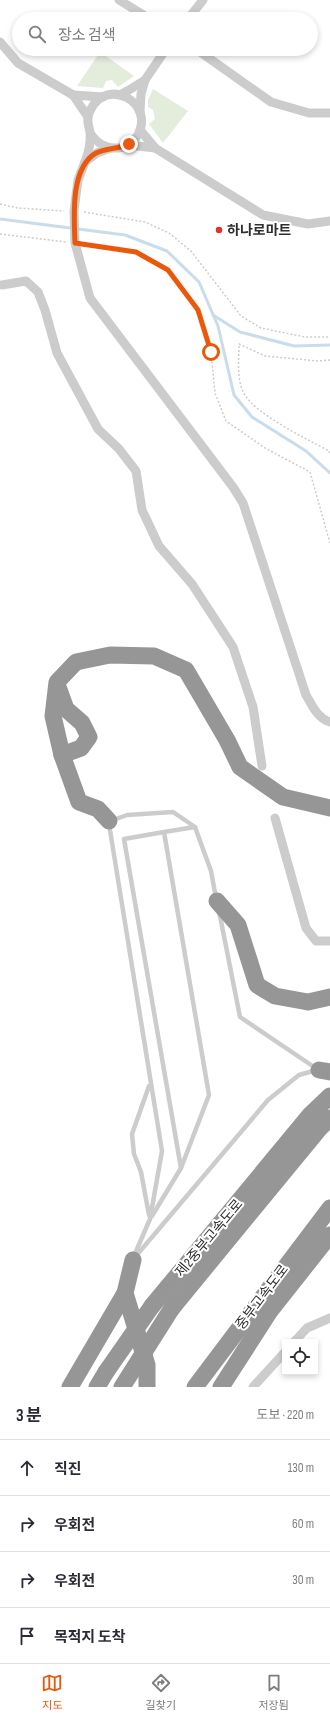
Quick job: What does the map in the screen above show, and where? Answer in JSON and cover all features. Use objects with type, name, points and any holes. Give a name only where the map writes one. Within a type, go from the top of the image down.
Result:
[{"type":"highway","points":[[109,821],[98,809],[79,802],[62,755],[53,716],[57,682],[76,662],[110,654],[154,656],[186,670],[227,740],[240,767],[283,797],[330,808]]},
{"type":"highway","points":[[57,682],[66,709],[82,723],[89,737],[82,748],[62,755]]},
{"type":"highway","points":[[217,901],[238,925],[257,985],[275,996],[295,1000],[308,1002],[330,997]]},
{"type":"highway","name":"제2중부고속도로","points":[[122,1387],[172,1308],[320,1121],[330,1096]]},
{"type":"highway","name":"제2중부고속도로","points":[[96,1387],[152,1306],[320,1121]]},
{"type":"highway","name":"중부고속도로","points":[[195,1387],[330,1208]]},
{"type":"highway","name":"중부고속도로","points":[[221,1387],[270,1311],[330,1235]]},
{"type":"highway","points":[[70,1387],[125,1293],[133,1260]]},
{"type":"highway","points":[[125,1293],[146,1365],[147,1387]]},
{"type":"street","points":[[119,0],[139,12]]},
{"type":"street","points":[[194,12],[203,0]]},
{"type":"street","points":[[0,42],[18,63],[73,95],[88,116]]},
{"type":"street","points":[[140,112],[132,101],[120,95],[111,94],[103,97],[91,108],[88,116],[90,133],[95,141],[103,146],[111,148],[120,148],[129,144],[136,138],[142,124],[140,112],[141,94],[145,80],[161,56]]},
{"type":"street","points":[[206,56],[272,102],[309,113],[330,113]]},
{"type":"street","points":[[120,95],[145,80]]},
{"type":"street","points":[[73,95],[103,97]]},
{"type":"street","points":[[140,130],[155,148],[263,215],[308,224],[330,221]]},
{"type":"street","points":[[90,133],[88,154],[78,180],[74,211],[75,243],[90,298],[233,486],[243,503],[306,695],[315,710],[325,721],[330,722]]},
{"type":"street","points":[[129,144],[155,148]]},
{"type":"street","points":[[85,162],[97,153],[111,148]]},
{"type":"street","points":[[2,285],[26,281],[38,292],[45,310],[57,353],[77,392],[98,429],[119,449],[136,471],[142,510],[159,546],[192,584],[233,647],[253,707],[262,766]]},
{"type":"street","points":[[275,818],[306,928],[316,941],[330,941]]},
{"type":"street","points":[[297,1339],[307,1328],[330,1318]]},
{"type":"street","points":[[253,1387],[282,1355]]},
{"type":"lane","points":[[150,1219],[162,1151],[150,1084],[109,821],[127,815],[173,812],[195,826],[211,871],[240,1017],[324,1071]]},
{"type":"lane","points":[[181,1168],[124,839],[195,826]]},
{"type":"lane","points":[[133,1260],[150,1219],[181,1168],[208,1095],[164,832]]},
{"type":"lane","points":[[133,1260],[268,1100],[299,1074],[324,1071]]},
{"type":"lane","points":[[150,1084],[132,1134],[134,1154],[141,1172],[150,1219]]},
{"type":"path","points":[[0,204],[18,208],[74,211],[145,222],[169,233],[191,251],[241,316],[261,328],[305,337],[330,337]]},
{"type":"path","points":[[0,234],[136,252],[168,270],[198,310],[211,352],[215,393],[226,421],[265,448],[310,472],[330,543]]},
{"type":"path","points":[[330,360],[318,361],[265,356],[238,344],[239,377],[244,395],[256,408],[329,451],[330,454]]},
{"type":"green space","points":[[97,56],[106,56],[134,76],[118,87],[112,80],[106,81],[103,88],[77,86]]},
{"type":"green space","points":[[153,89],[188,111],[163,143],[149,124],[155,119],[153,110],[148,107],[148,100]]},
{"type":"waterway","points":[[0,219],[125,235],[167,251],[199,282],[218,326],[234,395],[252,417],[306,451],[330,473]]},
{"type":"waterway","points":[[213,315],[240,332],[294,346],[330,345]]},
{"type":"place","name":"하나로마트","points":[[219,230]]},
{"type":"route","points":[[129,144],[120,148],[111,148],[97,153],[85,162],[78,180],[74,211],[75,243],[136,252],[168,270],[198,310],[211,352]]}]
